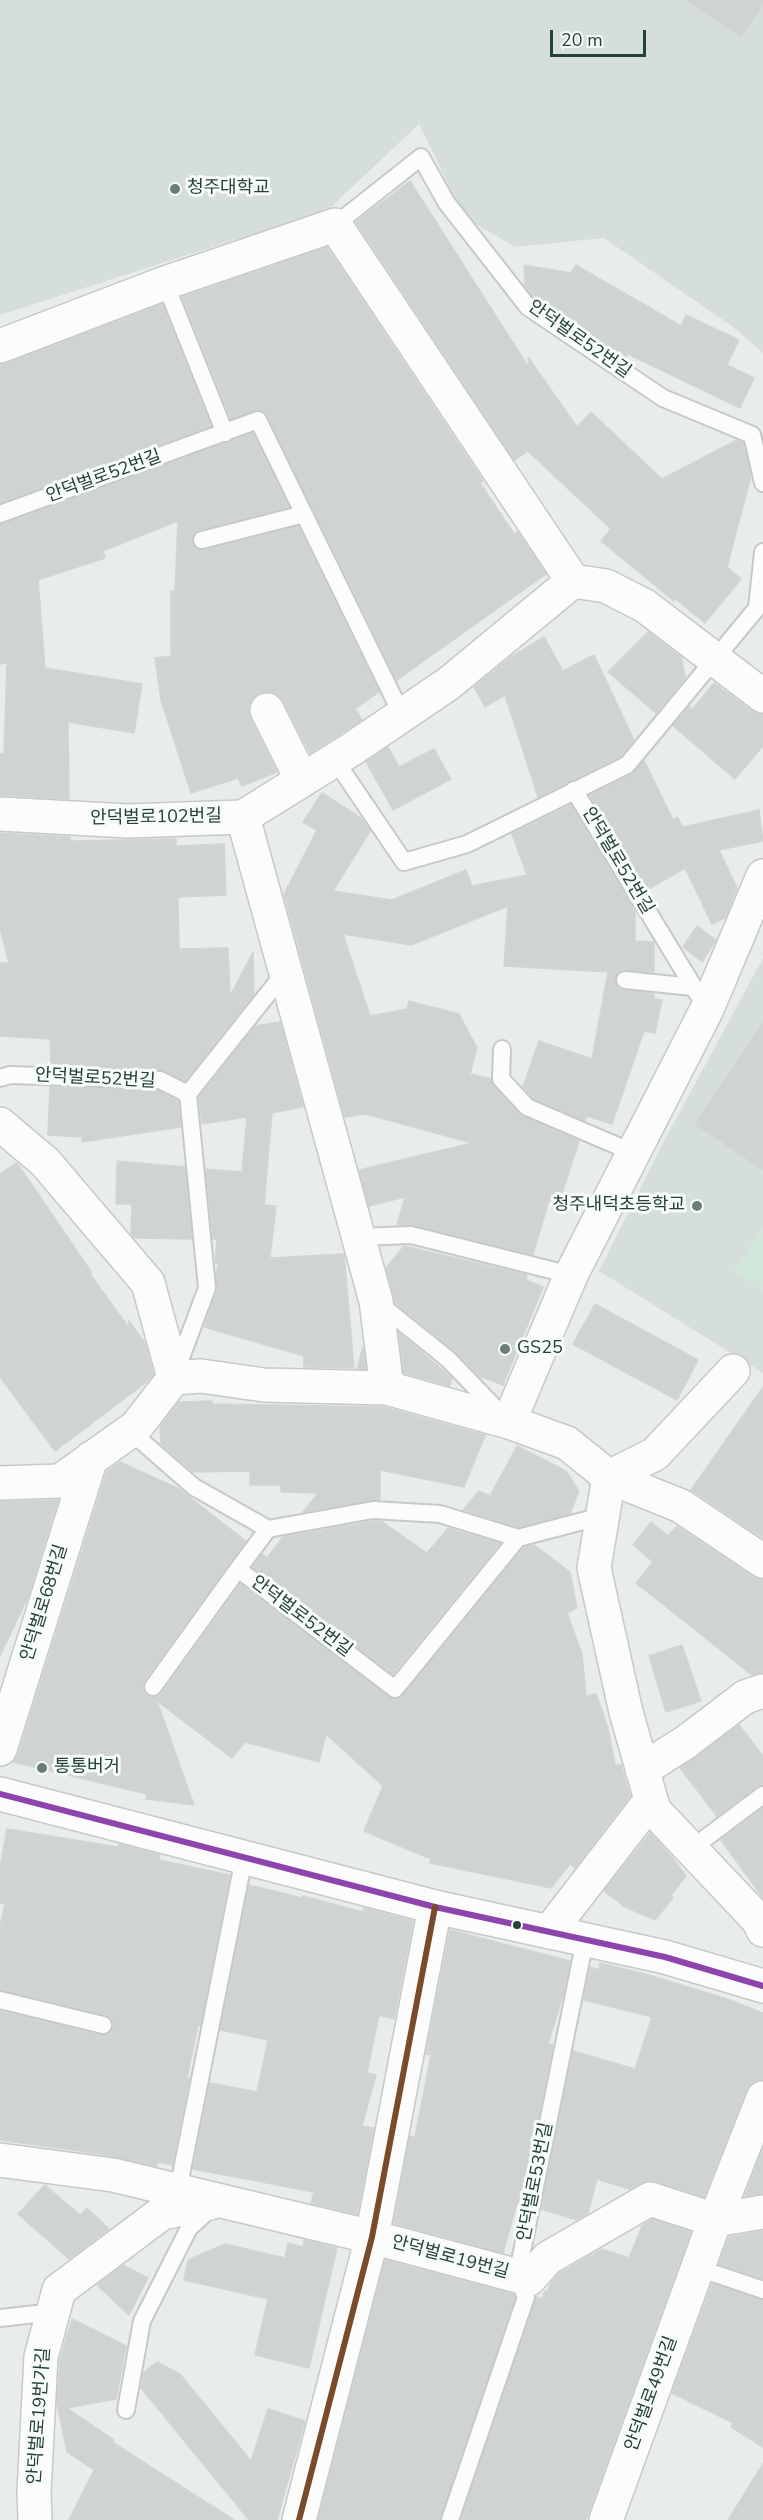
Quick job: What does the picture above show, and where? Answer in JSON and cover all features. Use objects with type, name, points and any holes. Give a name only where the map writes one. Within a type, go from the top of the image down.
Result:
[{"type":"street","name":"안덕벌로52번길","points":[[0,346],[165,282],[335,225]]},
{"type":"street","points":[[335,225],[573,581],[606,586],[645,606],[763,696]]},
{"type":"street","name":"안덕벌로102번길","points":[[0,814],[128,822],[243,817],[335,760],[448,684],[573,581]]},
{"type":"street","points":[[267,710],[302,780]]},
{"type":"street","points":[[243,817],[376,1301],[387,1388]]},
{"type":"street","points":[[509,1422],[571,1275],[634,1153],[700,998],[763,876]]},
{"type":"street","points":[[0,1124],[45,1162],[148,1283],[174,1378]]},
{"type":"street","points":[[609,1477],[655,1454],[733,1371]]},
{"type":"street","points":[[0,1483],[60,1480],[130,1431],[174,1378],[201,1376],[264,1385],[387,1388],[509,1422],[567,1443],[609,1477],[681,1506],[763,1561]]},
{"type":"street","name":"안덕벌로68번길","points":[[0,1749],[91,1458]]},
{"type":"street","points":[[609,1477],[594,1568],[626,1712],[654,1810],[759,1921],[763,1930]]},
{"type":"street","points":[[549,1932],[647,1785],[686,1742],[745,1697],[763,1691]]},
{"type":"street","points":[[0,1794],[435,1907],[665,1957],[763,1986]]},
{"type":"street","points":[[299,2520],[372,2237],[435,1907]]},
{"type":"street","name":"안덕벌로49번길","points":[[606,2520],[715,2220],[763,2098]]},
{"type":"street","name":"안덕벌로19번길","points":[[0,2160],[113,2175],[372,2237],[529,2279],[548,2258],[650,2199],[715,2220],[763,2212]]},
{"type":"street","name":"안덕벌로19번가길","points":[[35,2520],[34,2493],[40,2357],[59,2290],[162,2213],[220,2200]]},
{"type":"lane","name":"안덕벌로52번길","points":[[335,225],[421,157],[446,202],[528,307],[663,398],[752,435],[763,483]]},
{"type":"lane","points":[[165,282],[225,433]]},
{"type":"lane","name":"안덕벌로52번길","points":[[0,514],[258,420],[304,514]]},
{"type":"lane","points":[[202,540],[304,514],[402,715]]},
{"type":"lane","name":"안덕벌로52번길","points":[[700,998],[574,790],[627,765],[760,608],[763,552]]},
{"type":"lane","points":[[335,760],[404,862],[467,844],[574,790]]},
{"type":"lane","points":[[174,1378],[207,1288],[188,1094],[286,971]]},
{"type":"lane","points":[[625,980],[700,998]]},
{"type":"lane","points":[[502,1049],[501,1079],[527,1107],[634,1153]]},
{"type":"lane","name":"안덕벌로52번길","points":[[0,1078],[10,1075],[160,1080],[188,1094]]},
{"type":"lane","points":[[358,1236],[411,1235],[571,1275]]},
{"type":"lane","points":[[376,1301],[448,1359],[509,1422]]},
{"type":"lane","points":[[130,1431],[194,1487],[268,1529],[373,1510],[441,1514],[518,1538],[602,1516]]},
{"type":"lane","name":"안덕벌로52번길","points":[[268,1529],[238,1569],[394,1689],[518,1538]]},
{"type":"lane","points":[[153,1687],[238,1569]]},
{"type":"lane","points":[[691,1849],[763,1795]]},
{"type":"lane","points":[[178,2190],[244,1858]]},
{"type":"lane","name":"안덕벌로53번길","points":[[450,2520],[526,2297],[517,2276],[585,1940]]},
{"type":"lane","points":[[0,2000],[104,2025]]},
{"type":"lane","points":[[126,2410],[142,2321],[189,2228],[220,2200]]},
{"type":"lane","points":[[698,2268],[763,2290]]},
{"type":"lane","points":[[0,2318],[53,2312]]},
{"type":"shaded area","name":"청주대학교","points":[[0,0],[763,0],[763,353],[736,329],[604,238],[515,247],[464,217],[419,124],[328,210],[0,315]]},
{"type":"shaded area","name":"청주내덕초등학교","points":[[763,958],[763,1373],[599,1271],[664,1141]]},
{"type":"green space","points":[[763,1227],[763,1291],[733,1271]]},
{"type":"building","points":[[686,0],[763,0],[763,5],[741,37]]},
{"type":"building","points":[[410,181],[529,368],[528,357],[577,427],[591,412],[662,479],[737,440],[743,443],[751,476],[727,567],[741,579],[705,623],[673,597],[674,601],[601,541],[611,529],[528,451],[514,460],[356,222]]},
{"type":"building","points":[[327,247],[483,481],[480,483],[514,534],[518,532],[546,574],[397,680],[267,415],[259,410],[231,419],[182,297]]},
{"type":"building","points":[[524,265],[571,273],[576,265],[681,326],[686,315],[739,340],[727,365],[754,378],[740,408],[628,354],[625,359],[535,299],[525,286]]},
{"type":"building","points":[[162,304],[211,426],[0,503],[0,364]]},
{"type":"building","points":[[253,433],[289,507],[199,530],[192,537],[192,543],[199,550],[205,550],[298,526],[379,692],[355,709],[362,720],[310,753],[283,701],[277,694],[268,691],[259,693],[251,700],[248,709],[250,718],[277,772],[242,786],[238,778],[191,793],[161,700],[155,658],[171,656],[171,591],[175,591],[178,521],[103,551],[105,558],[38,580],[45,668],[142,684],[134,733],[68,722],[69,799],[0,795],[0,754],[4,754],[7,663],[0,664],[0,524]]},
{"type":"building","points":[[648,632],[682,658],[685,678],[656,713],[608,672]]},
{"type":"building","points":[[544,637],[563,671],[594,655],[634,740],[620,757],[538,797],[505,695],[485,707],[474,687],[511,657]]},
{"type":"building","points":[[714,683],[752,711],[763,714],[763,746],[735,779],[673,726],[690,706],[691,711]]},
{"type":"building","points":[[388,747],[399,767],[434,749],[451,779],[393,810],[366,762]]},
{"type":"building","points":[[644,760],[673,820],[677,817],[683,827],[759,810],[763,841],[719,850],[737,888],[725,918],[712,924],[685,868],[647,890],[589,795],[632,774]]},
{"type":"building","points":[[322,793],[361,818],[370,831],[333,891],[392,900],[466,870],[472,886],[527,875],[512,834],[571,805],[635,910],[635,941],[654,942],[654,972],[625,970],[620,971],[615,978],[619,989],[654,994],[654,999],[662,1000],[655,1033],[644,1031],[612,1124],[587,1116],[585,1121],[533,1098],[523,1087],[539,1041],[592,1059],[608,972],[504,966],[508,906],[411,945],[343,934],[370,1016],[407,1009],[409,1001],[459,1014],[477,1048],[470,1074],[491,1079],[493,1086],[522,1116],[579,1141],[559,1203],[549,1200],[533,1255],[414,1225],[397,1225],[405,1197],[369,1206],[359,1170],[472,1143],[366,1114],[345,1117],[284,894],[317,830],[303,822]]},
{"type":"building","points":[[0,833],[70,837],[70,841],[176,839],[176,846],[224,844],[226,895],[178,897],[179,949],[228,948],[230,996],[253,952],[254,994],[185,1081],[160,1070],[51,1066],[50,1039],[0,1036],[0,963],[9,963],[0,928]]},
{"type":"building","points":[[697,926],[716,940],[702,962],[683,947]]},
{"type":"building","points":[[280,1022],[303,1107],[272,1113],[264,1205],[276,1206],[270,1258],[344,1254],[354,1368],[304,1367],[304,1356],[204,1327],[217,1291],[216,1273],[219,1264],[215,1263],[217,1239],[213,1239],[206,1169],[242,1172],[247,1117],[202,1124],[199,1097],[255,1026]]},
{"type":"building","points":[[763,1023],[763,1170],[695,1124]]},
{"type":"building","points":[[50,1087],[157,1090],[178,1101],[181,1127],[82,1142],[82,1137],[48,1135]]},
{"type":"building","points":[[117,1161],[185,1167],[192,1239],[134,1238],[131,1234],[132,1204],[116,1204]]},
{"type":"building","points":[[17,1163],[92,1273],[90,1274],[129,1328],[129,1321],[145,1343],[153,1374],[148,1381],[55,1451],[0,1377],[0,1174]]},
{"type":"building","points":[[404,1246],[527,1275],[526,1280],[543,1287],[503,1385],[479,1376],[455,1351],[395,1303],[386,1268]]},
{"type":"building","points":[[595,1304],[698,1360],[677,1400],[573,1344]]},
{"type":"building","points":[[399,1333],[452,1378],[450,1386],[404,1373]]},
{"type":"building","points":[[363,1347],[366,1369],[357,1369]]},
{"type":"building","points":[[763,1387],[763,1538],[691,1490]]},
{"type":"building","points":[[212,1401],[212,1404],[384,1407],[485,1435],[464,1487],[380,1470],[380,1500],[303,1512],[318,1493],[281,1492],[281,1485],[250,1485],[250,1471],[193,1472],[161,1444],[160,1427],[179,1402]]},
{"type":"building","points":[[517,1446],[566,1471],[579,1491],[570,1514],[518,1527],[463,1510],[479,1491],[490,1496]]},
{"type":"building","points":[[120,1462],[179,1489],[246,1541],[144,1681],[143,1691],[147,1696],[157,1697],[162,1693],[240,1584],[389,1697],[398,1699],[524,1547],[534,1545],[570,1572],[577,1608],[567,1613],[582,1654],[586,1696],[596,1694],[608,1728],[615,1765],[621,1765],[630,1796],[575,1868],[570,1864],[551,1888],[430,1863],[431,1859],[364,1831],[383,1786],[326,1734],[319,1762],[245,1742],[232,1758],[157,1701],[194,1805],[146,1799],[147,1794],[13,1762],[18,1755],[107,1471]]},
{"type":"building","points":[[58,1500],[28,1597],[0,1656],[0,1502]]},
{"type":"building","points":[[381,1521],[427,1553],[448,1528],[500,1543],[393,1674],[253,1567],[262,1554],[267,1558],[283,1537]]},
{"type":"building","points":[[651,1522],[668,1536],[677,1526],[753,1577],[763,1580],[763,1673],[752,1675],[636,1583],[653,1562],[633,1545]]},
{"type":"building","points":[[682,1645],[701,1701],[666,1712],[649,1656]]},
{"type":"building","points":[[739,1725],[763,1756],[763,1785],[717,1816],[680,1768]]},
{"type":"building","points":[[763,1808],[763,1898],[721,1840]]},
{"type":"building","points":[[7,1829],[118,1847],[119,1844],[160,1855],[159,1860],[230,1875],[200,2026],[198,2025],[187,2078],[189,2079],[172,2165],[158,2162],[157,2166],[101,2154],[0,2140],[0,2011],[101,2035],[110,2033],[113,2027],[111,2018],[105,2015],[0,1990],[0,1926],[5,1904],[0,1903],[0,1868]]},
{"type":"building","points":[[650,1833],[686,1876],[671,1895],[673,1898],[655,1920],[625,1907],[604,1891]]},
{"type":"building","points":[[249,1885],[363,1912],[364,1908],[413,1921],[394,2019],[379,2015],[367,2073],[376,2075],[362,2126],[374,2128],[357,2214],[311,2203],[314,2192],[193,2169],[210,2083],[257,2092],[268,2040],[220,2030]]},
{"type":"building","points":[[450,1930],[570,1961],[563,1995],[548,2044],[553,2045],[521,2204],[517,2203],[503,2253],[394,2223],[410,2136],[415,2137],[431,2055],[426,2054]]},
{"type":"building","points":[[600,1963],[649,1975],[727,1999],[763,2013],[763,2080],[752,2083],[746,2091],[704,2197],[655,2181],[648,2180],[629,2189],[597,2179],[588,2213],[577,2220],[541,2209],[573,2051],[635,2069],[652,2017],[584,2000],[590,1967],[599,1970]]},
{"type":"building","points":[[763,2149],[763,2194],[745,2196]]},
{"type":"building","points":[[45,2185],[80,2215],[87,2208],[109,2229],[69,2259],[18,2214]]},
{"type":"building","points":[[652,2219],[691,2232],[586,2520],[461,2520],[536,2297],[542,2299],[545,2291],[547,2292],[560,2273],[602,2249],[629,2258],[642,2226]]},
{"type":"building","points":[[763,2231],[763,2279],[719,2264],[729,2237]]},
{"type":"building","points":[[304,2240],[337,2248],[309,2368],[255,2355],[268,2299],[184,2280],[188,2260],[225,2244],[285,2258],[288,2243],[303,2247]]},
{"type":"building","points":[[385,2260],[513,2294],[515,2297],[440,2520],[318,2520]]},
{"type":"building","points":[[123,2265],[148,2278],[129,2315],[97,2285]]},
{"type":"building","points":[[712,2284],[763,2300],[763,2447],[731,2427],[733,2423],[672,2393]]},
{"type":"building","points":[[72,2319],[126,2346],[116,2399],[67,2408],[114,2440],[112,2442],[234,2520],[69,2520],[94,2470],[67,2452],[57,2403],[60,2360]]},
{"type":"building","points":[[157,2362],[180,2374],[251,2461],[268,2409],[305,2421],[277,2520],[249,2520],[141,2388],[143,2373]]},
{"type":"building","points":[[763,2464],[763,2520],[728,2520]]},
{"type":"transit line","points":[[0,1794],[435,1907],[665,1957],[763,1986]]},
{"type":"transit line","name":"20","points":[[299,2520],[372,2237],[435,1907]]},
{"type":"place","name":"청주대학교","points":[[175,189]]},
{"type":"place","name":"청주내덕초등학교","points":[[697,1206]]},
{"type":"place","name":"GS25","points":[[505,1349]]},
{"type":"place","name":"통통버거","points":[[42,1768]]}]
